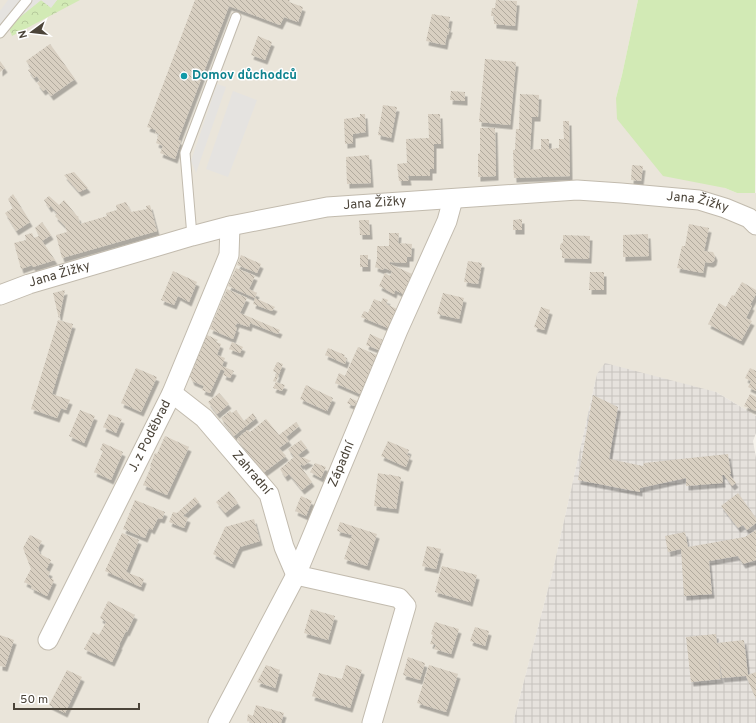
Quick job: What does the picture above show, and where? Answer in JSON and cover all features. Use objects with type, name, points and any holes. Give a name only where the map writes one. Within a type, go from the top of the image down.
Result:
[{"type":"street","name":"Jana Žižky","points":[[0,295],[30,284],[192,236],[230,226],[327,207],[577,190],[699,200],[754,219]]},
{"type":"street","name":"Západní","points":[[218,723],[296,575],[398,330],[447,221],[453,199]]},
{"type":"street","name":"J. z Poděbrad","points":[[48,640],[172,393],[229,255],[230,226]]},
{"type":"street","name":"Zahradní","points":[[172,393],[204,418],[268,494],[284,547],[296,575]]},
{"type":"street","points":[[296,575],[399,598],[406,606],[372,723]]},
{"type":"lane","points":[[0,33],[27,0]]},
{"type":"lane","points":[[192,236],[185,153],[236,17]]},
{"type":"shaded area","points":[[0,0],[638,0],[616,98],[725,188],[737,193],[756,193],[756,416],[716,392],[597,374],[553,570],[513,723],[0,723]]},
{"type":"shaded area","points":[[8,0],[41,0],[0,33],[0,11]]},
{"type":"shaded area","points":[[41,0],[57,0],[51,8]]},
{"type":"shaded area","points":[[217,84],[226,87],[196,173],[191,161]]},
{"type":"shaded area","points":[[233,91],[257,100],[228,177],[206,169]]},
{"type":"shaded area","points":[[605,363],[716,392],[756,416],[756,433],[753,441],[756,458],[756,723],[513,723],[553,570],[597,374]]},
{"type":"green space","points":[[41,0],[51,7],[57,0],[80,0],[12,36],[10,25]]},
{"type":"green space","points":[[638,0],[756,0],[755,193],[737,193],[725,188],[663,176],[617,119],[616,98]]},
{"type":"building","name":"Domov důchodců","points":[[195,0],[290,0],[289,2],[303,7],[298,22],[284,17],[280,25],[229,6],[178,140],[181,141],[175,159],[160,153],[163,146],[156,143],[159,134],[155,133],[156,130],[147,127]]},
{"type":"building","points":[[496,0],[517,1],[515,26],[494,24],[494,16],[491,16],[492,8],[495,8]]},
{"type":"building","points":[[432,14],[450,17],[448,28],[450,28],[445,45],[426,41]]},
{"type":"building","points":[[258,36],[272,42],[265,60],[251,55]]},
{"type":"building","points":[[50,44],[75,79],[51,96],[46,89],[43,91],[37,83],[40,81],[37,76],[34,78],[28,70],[31,68],[26,61]]},
{"type":"building","points":[[485,59],[516,62],[510,125],[479,122]]},
{"type":"building","points":[[0,61],[5,68],[0,72]]},
{"type":"building","points":[[451,91],[465,92],[465,101],[450,100]]},
{"type":"building","points":[[520,94],[539,95],[538,117],[532,117],[530,150],[541,149],[541,139],[549,139],[549,149],[559,148],[559,139],[564,139],[563,121],[569,121],[570,176],[514,178],[513,150],[515,150],[516,129],[519,129]]},
{"type":"building","points":[[383,105],[397,107],[391,138],[378,135]]},
{"type":"building","points":[[360,114],[365,114],[366,132],[353,134],[353,143],[345,144],[344,119],[360,117]]},
{"type":"building","points":[[428,114],[440,114],[441,144],[434,144],[434,169],[430,169],[430,176],[408,176],[409,181],[399,181],[397,164],[407,163],[406,139],[429,138]]},
{"type":"building","points":[[480,128],[495,128],[496,176],[478,177]]},
{"type":"building","points":[[369,155],[371,183],[347,184],[346,157]]},
{"type":"building","points":[[632,165],[643,166],[641,181],[631,180]]},
{"type":"building","points":[[74,172],[88,188],[79,192],[64,175]]},
{"type":"building","points":[[13,194],[30,222],[16,231],[5,213],[13,208],[8,199]]},
{"type":"building","points":[[49,196],[59,205],[64,200],[78,216],[80,224],[107,216],[106,213],[117,210],[116,205],[126,202],[131,212],[147,209],[146,206],[150,205],[157,231],[62,258],[56,235],[67,232],[65,226],[55,216],[57,214],[51,206],[49,208],[44,200]]},
{"type":"building","points":[[522,219],[522,230],[513,230],[513,220]]},
{"type":"building","points":[[359,220],[369,220],[370,235],[360,235]]},
{"type":"building","points":[[42,222],[51,235],[42,241],[55,260],[21,269],[14,243],[26,240],[25,235],[32,233],[34,238],[39,236],[35,228]]},
{"type":"building","points":[[689,224],[709,228],[704,251],[713,252],[715,256],[714,261],[711,263],[705,262],[703,273],[677,268],[682,246],[685,246]]},
{"type":"building","points":[[389,233],[399,233],[398,243],[412,244],[411,257],[407,257],[407,263],[390,262],[390,264],[412,274],[403,294],[395,290],[394,294],[379,286],[385,273],[390,276],[392,271],[375,267],[377,259],[377,246],[389,246]]},
{"type":"building","points":[[648,234],[649,256],[623,257],[623,235]]},
{"type":"building","points":[[563,235],[590,236],[589,259],[562,258],[560,245],[563,242]]},
{"type":"building","points":[[241,255],[261,264],[257,273],[237,265]]},
{"type":"building","points":[[360,255],[368,255],[368,267],[360,267]]},
{"type":"building","points":[[468,261],[482,263],[478,284],[464,282]]},
{"type":"building","points":[[236,268],[255,276],[249,289],[257,293],[255,298],[228,286]]},
{"type":"building","points":[[173,271],[197,282],[189,302],[178,296],[174,305],[161,300]]},
{"type":"building","points":[[590,272],[604,272],[604,290],[589,290]]},
{"type":"building","points":[[742,282],[756,290],[756,294],[750,305],[752,306],[746,318],[752,321],[741,341],[708,324],[719,303],[726,307],[732,295],[734,296]]},
{"type":"building","points":[[227,289],[247,298],[240,313],[280,330],[278,334],[250,323],[249,327],[237,323],[235,327],[237,328],[233,339],[210,329]]},
{"type":"building","points":[[65,290],[59,319],[53,293]]},
{"type":"building","points":[[443,293],[464,298],[459,319],[437,314]]},
{"type":"building","points":[[255,298],[275,307],[272,311],[253,304]]},
{"type":"building","points":[[383,298],[388,300],[386,304],[397,309],[388,328],[361,317],[364,311],[368,313],[374,299],[381,302]]},
{"type":"building","points":[[541,307],[550,310],[544,330],[534,327]]},
{"type":"building","points":[[58,320],[73,324],[52,394],[70,400],[66,410],[61,408],[57,418],[31,409]]},
{"type":"building","points":[[370,334],[383,340],[379,350],[366,345]]},
{"type":"building","points":[[207,335],[218,340],[216,342],[221,344],[217,355],[225,358],[222,366],[234,371],[230,378],[223,375],[225,371],[221,369],[210,393],[202,390],[204,386],[192,381],[190,376]]},
{"type":"building","points":[[232,342],[243,347],[240,353],[229,349]]},
{"type":"building","points":[[358,347],[377,355],[360,394],[335,383],[339,373],[345,376]]},
{"type":"building","points":[[328,348],[345,355],[344,357],[347,358],[345,364],[325,355]]},
{"type":"building","points":[[277,362],[283,364],[276,382],[273,381],[277,373],[273,371]]},
{"type":"building","points":[[136,368],[157,377],[141,412],[121,403]]},
{"type":"building","points":[[750,368],[756,371],[756,391],[748,387],[751,381],[745,378]]},
{"type":"building","points":[[276,382],[285,385],[282,391],[273,388]]},
{"type":"building","points":[[306,385],[333,398],[327,411],[300,399]]},
{"type":"building","points":[[219,393],[229,404],[217,414],[208,402]]},
{"type":"building","points":[[750,394],[756,397],[756,411],[744,406]]},
{"type":"building","points":[[593,395],[618,407],[609,459],[643,466],[644,463],[728,454],[731,474],[729,474],[736,483],[732,486],[724,475],[722,475],[723,483],[686,486],[686,478],[640,488],[640,492],[578,480]]},
{"type":"building","points":[[350,398],[357,401],[354,406],[347,403]]},
{"type":"building","points":[[80,410],[95,416],[84,443],[69,436]]},
{"type":"building","points":[[236,410],[244,421],[253,413],[256,418],[234,436],[221,418],[230,411],[232,413]]},
{"type":"building","points":[[109,414],[122,419],[116,433],[103,427]]},
{"type":"building","points":[[266,419],[279,435],[296,422],[299,426],[286,437],[289,441],[279,448],[286,456],[263,473],[237,439],[247,430],[250,432]]},
{"type":"building","points":[[165,436],[189,447],[167,495],[143,485],[155,453],[157,454]]},
{"type":"building","points":[[301,440],[307,448],[298,455],[301,458],[302,457],[311,461],[303,466],[302,464],[300,466],[312,482],[302,490],[289,474],[285,477],[280,469],[294,457],[288,449]]},
{"type":"building","points":[[388,441],[409,450],[407,455],[410,456],[406,467],[381,456]]},
{"type":"building","points":[[103,443],[123,452],[111,480],[94,472],[103,451],[100,450]]},
{"type":"building","points":[[315,463],[326,467],[321,478],[310,472]]},
{"type":"building","points":[[378,473],[401,477],[396,509],[374,506]]},
{"type":"building","points":[[229,491],[238,503],[225,513],[216,502]]},
{"type":"building","points":[[738,493],[756,518],[756,523],[747,530],[743,525],[738,528],[721,506]]},
{"type":"building","points":[[301,496],[312,501],[306,516],[295,511]]},
{"type":"building","points":[[195,497],[199,502],[183,516],[188,518],[184,528],[169,522],[173,512],[177,513]]},
{"type":"building","points":[[135,500],[165,512],[162,519],[158,518],[152,530],[149,528],[145,538],[123,529]]},
{"type":"building","points":[[254,519],[260,541],[240,547],[232,564],[213,554],[225,527]]},
{"type":"building","points":[[340,522],[377,534],[367,566],[344,559],[352,535],[337,531]]},
{"type":"building","points":[[756,530],[756,560],[743,564],[738,556],[709,561],[712,594],[684,596],[681,549],[668,552],[665,536],[685,532],[688,547],[745,537]]},
{"type":"building","points":[[122,533],[139,540],[126,572],[144,579],[141,587],[105,571]]},
{"type":"building","points":[[30,535],[42,541],[38,548],[40,554],[51,560],[46,570],[50,572],[48,577],[54,580],[47,596],[31,588],[32,586],[24,582],[31,569],[23,548]]},
{"type":"building","points":[[427,546],[441,549],[436,569],[422,566]]},
{"type":"building","points":[[442,566],[477,575],[470,602],[435,592]]},
{"type":"building","points":[[108,601],[135,615],[112,662],[84,649],[93,632],[99,635],[106,622],[100,618]]},
{"type":"building","points":[[311,609],[335,616],[328,640],[304,633]]},
{"type":"building","points":[[435,622],[459,629],[451,654],[434,649],[436,645],[430,644],[433,635],[431,634]]},
{"type":"building","points":[[475,627],[489,631],[485,646],[470,641]]},
{"type":"building","points":[[716,634],[717,643],[744,640],[748,675],[756,672],[756,699],[746,676],[722,678],[718,650],[721,679],[691,682],[686,637]]},
{"type":"building","points":[[0,635],[14,640],[5,667],[0,666]]},
{"type":"building","points":[[408,657],[425,663],[420,680],[403,675]]},
{"type":"building","points":[[266,665],[280,670],[275,688],[257,682]]},
{"type":"building","points":[[346,665],[362,670],[350,708],[312,696],[319,673],[342,679]]},
{"type":"building","points":[[429,665],[458,674],[446,712],[417,703]]},
{"type":"building","points":[[67,670],[82,677],[65,713],[49,705]]},
{"type":"building","points":[[256,705],[284,713],[281,723],[250,723],[251,722],[247,721],[248,714],[253,716]]},
{"type":"place","name":"Domov důchodců","points":[[184,76]]}]
